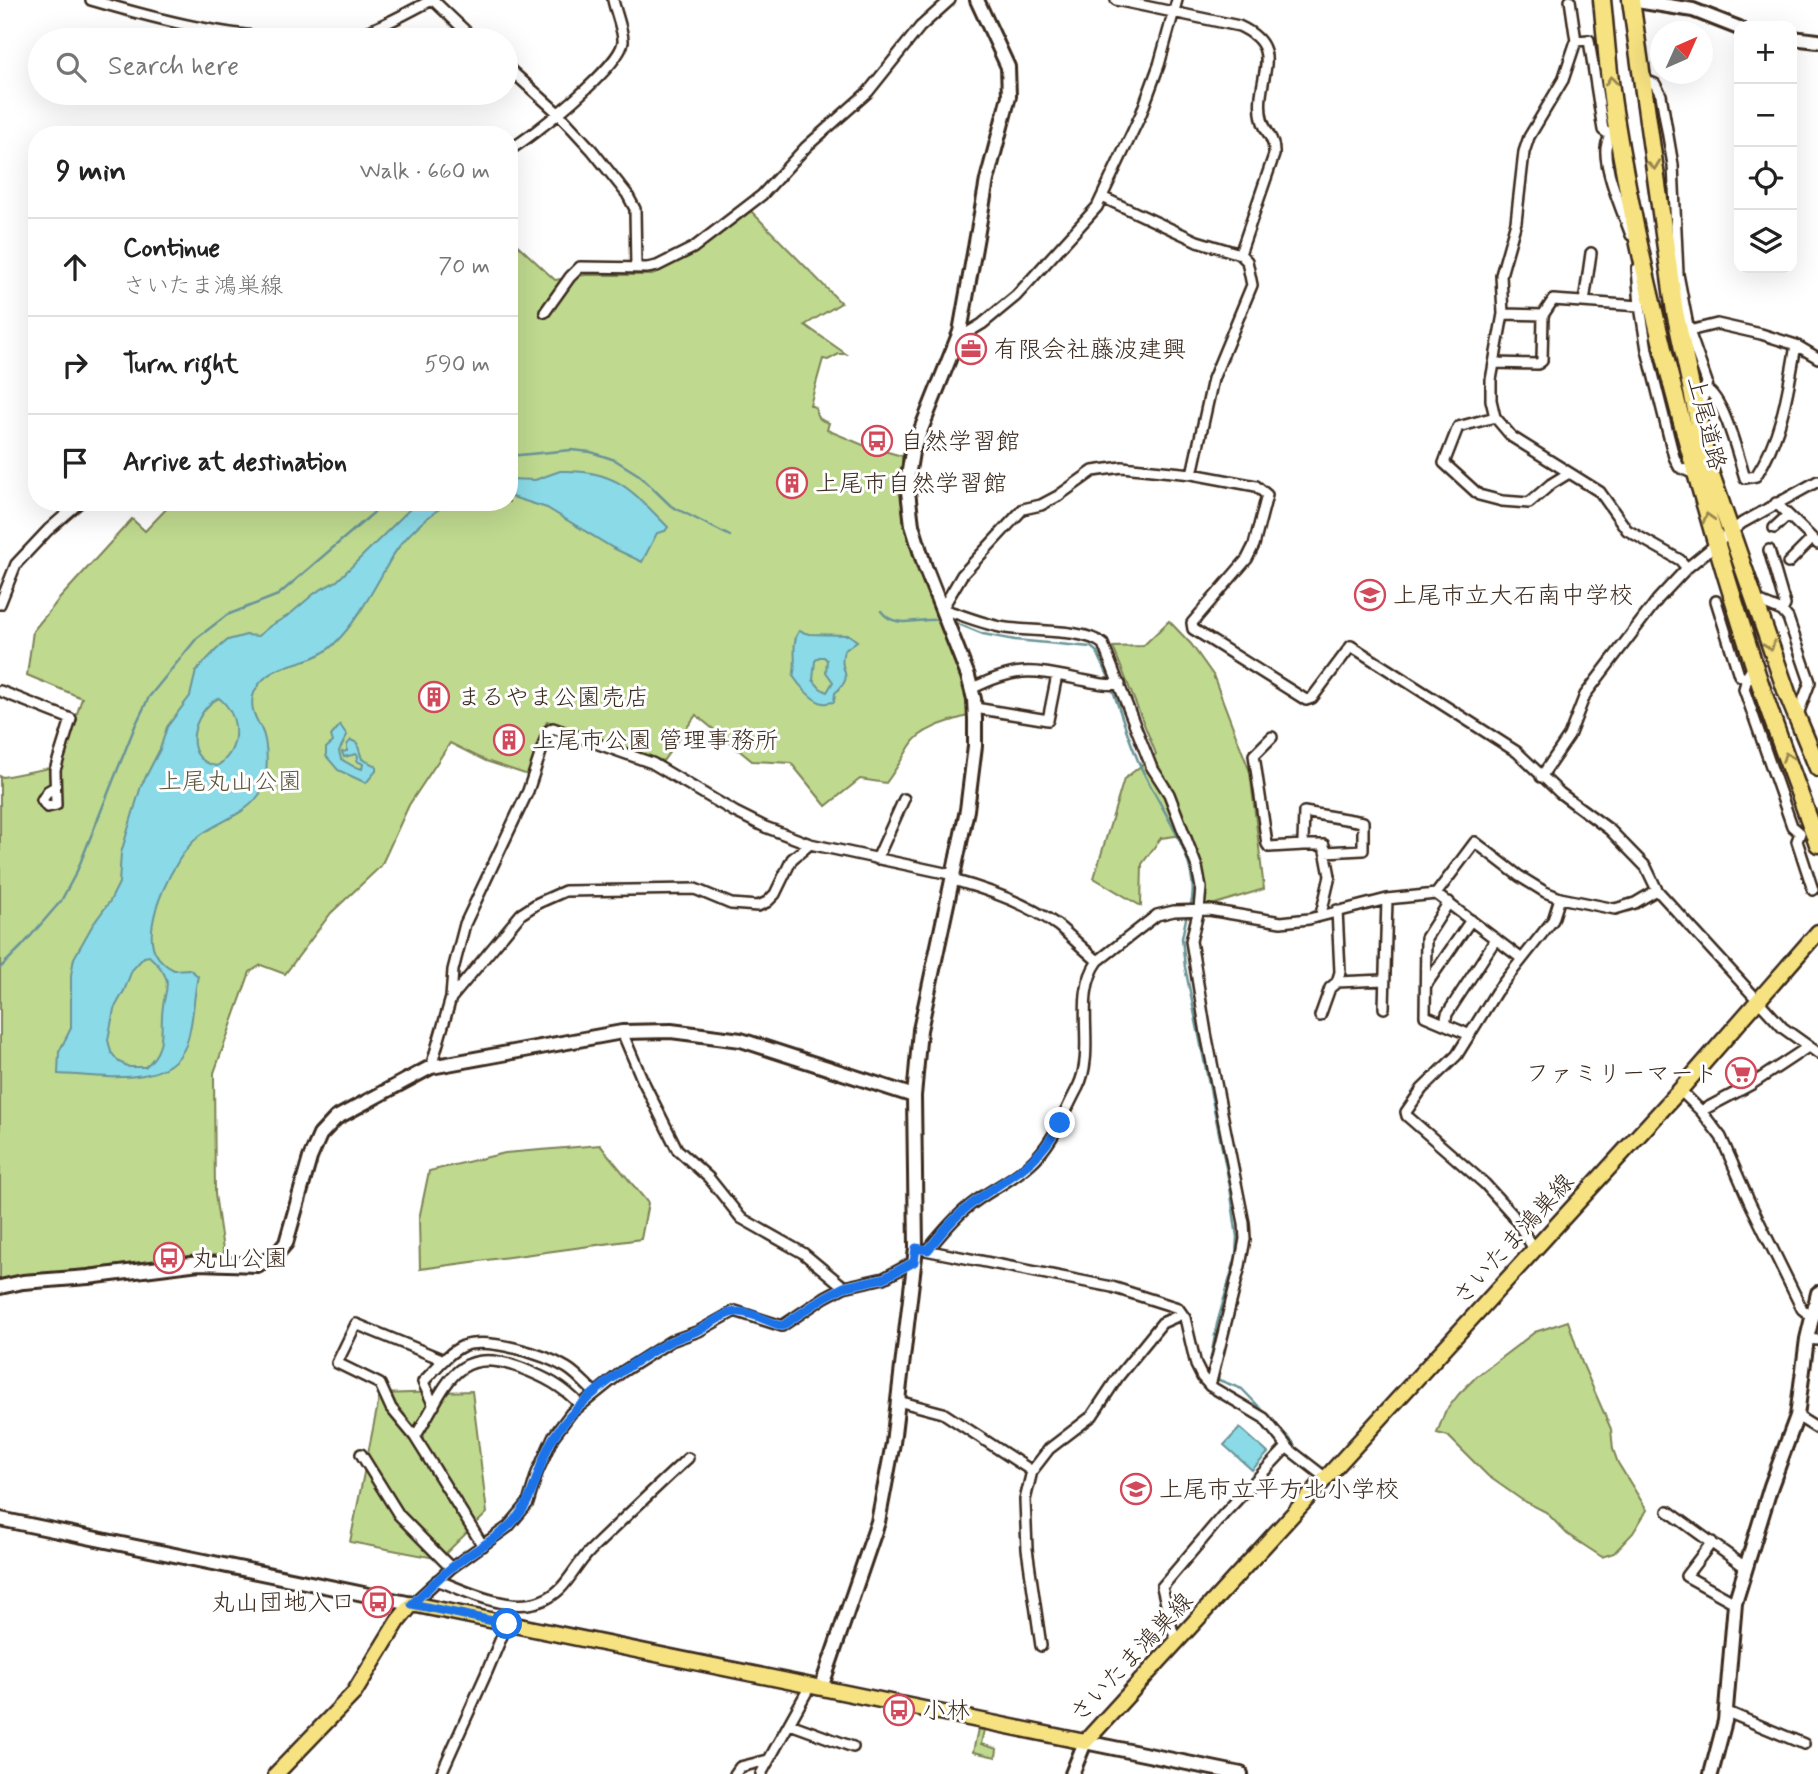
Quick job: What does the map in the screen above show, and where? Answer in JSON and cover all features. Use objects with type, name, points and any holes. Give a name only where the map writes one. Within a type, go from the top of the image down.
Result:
[{"type":"highway","name":"上尾道路","points":[[1602,0],[1614,132],[1654,309],[1696,475],[1750,673],[1818,844]]},
{"type":"highway","name":"上尾道路","points":[[1631,0],[1664,240],[1685,364],[1708,466],[1796,718],[1818,768]]},
{"type":"main road","name":"さいたま鴻巣線","points":[[412,1604],[1085,1742],[1680,1090],[1818,932]]},
{"type":"main road","points":[[276,1774],[354,1693],[398,1621],[412,1604]]},
{"type":"street","points":[[91,0],[159,20],[201,28]]},
{"type":"street","points":[[374,28],[433,0],[462,28]]},
{"type":"street","points":[[518,143],[558,113],[607,69],[617,56],[623,42],[613,0]]},
{"type":"street","points":[[545,312],[580,268],[657,266],[693,248],[746,209],[806,147],[867,92],[920,27],[950,0]]},
{"type":"street","points":[[922,1249],[914,1096],[920,1030],[967,810],[975,746],[975,708],[971,689],[912,525],[907,483],[912,452],[960,332],[987,180],[1009,96],[1008,67],[977,0]]},
{"type":"street","points":[[1116,0],[1239,26],[1264,43],[1266,52],[1262,120],[1275,142],[1274,155],[1240,254]]},
{"type":"street","points":[[960,332],[967,332],[982,324],[1016,296],[1091,215],[1141,114],[1159,65],[1177,0]]},
{"type":"street","points":[[1570,0],[1576,41],[1563,80],[1529,136],[1524,152],[1516,222],[1501,275],[1503,314],[1490,389],[1495,417],[1511,437],[1600,492],[1627,530],[1680,560],[1687,568]]},
{"type":"street","points":[[1631,0],[1693,5],[1734,26]]},
{"type":"street","points":[[1797,39],[1818,41]]},
{"type":"street","points":[[1576,41],[1589,40],[1603,130],[1614,132],[1606,148],[1609,167],[1631,237],[1647,350],[1674,457],[1679,467],[1696,475]]},
{"type":"street","points":[[518,76],[558,113],[614,175],[635,209],[636,268]]},
{"type":"street","points":[[1643,79],[1655,84],[1661,95],[1673,165],[1678,274],[1689,331],[1707,382],[1706,389],[1695,406]]},
{"type":"street","points":[[1102,197],[1197,241],[1240,254],[1247,261],[1252,285],[1213,379],[1192,474]]},
{"type":"street","points":[[1584,302],[1591,253]]},
{"type":"street","points":[[1494,363],[1538,364],[1542,360],[1543,315],[1553,300],[1640,306]]},
{"type":"street","points":[[1503,314],[1543,315]]},
{"type":"street","points":[[1689,331],[1717,324],[1796,345],[1818,358]]},
{"type":"street","points":[[1706,389],[1713,393],[1727,423],[1745,478],[1756,476],[1769,457],[1779,433],[1796,345]]},
{"type":"street","points":[[1495,417],[1458,427],[1444,463],[1479,495],[1502,501],[1530,503],[1550,484],[1569,473]]},
{"type":"street","points":[[942,609],[962,575],[1009,522],[1023,509],[1041,505],[1058,496],[1085,475],[1104,468],[1122,467],[1192,474],[1256,485],[1267,495],[1254,545],[1247,559],[1192,623],[1193,629],[1306,700],[1312,698],[1351,646],[1517,752],[1541,777],[1610,830],[1646,867],[1657,890],[1783,1028],[1818,1053]]},
{"type":"street","points":[[1541,777],[1569,736],[1585,695],[1658,599],[1687,568],[1730,532],[1776,503],[1816,484]]},
{"type":"street","points":[[1776,503],[1815,542],[1788,563]]},
{"type":"street","points":[[0,604],[16,564],[70,511]]},
{"type":"street","points":[[1774,528],[1788,515]]},
{"type":"street","points":[[1769,551],[1785,605],[1782,611]]},
{"type":"street","points":[[1754,599],[1782,611],[1788,618],[1810,682],[1796,718]]},
{"type":"street","points":[[1716,601],[1740,675],[1750,673]]},
{"type":"street","points":[[942,609],[1003,628],[1080,635],[1098,640],[1106,649],[1151,766],[1168,794],[1197,867],[1201,888],[1191,941],[1245,1239],[1210,1386]]},
{"type":"street","points":[[971,689],[998,675],[1016,671],[1036,671],[1107,686],[1120,684]]},
{"type":"street","points":[[1750,673],[1744,689],[1792,826],[1818,844]]},
{"type":"street","points":[[975,708],[1048,720],[1057,675]]},
{"type":"street","points":[[0,691],[71,719],[55,770],[55,788]]},
{"type":"street","points":[[431,1067],[451,998],[453,970],[466,924],[528,791],[548,731],[553,728],[652,764],[755,822],[810,844],[953,878],[1028,907],[1057,926],[1098,961]]},
{"type":"street","points":[[1272,737],[1254,755],[1267,844],[1269,847],[1324,845],[1329,876],[1321,915]]},
{"type":"street","points":[[877,859],[904,799]]},
{"type":"street","points":[[1304,845],[1304,812],[1363,822],[1363,850],[1325,852]]},
{"type":"street","points":[[1800,833],[1797,841],[1813,890]]},
{"type":"street","points":[[1436,894],[1475,842],[1519,876],[1560,898],[1615,909],[1636,902],[1657,890]]},
{"type":"street","points":[[451,998],[521,914],[558,894],[565,891],[695,889],[731,904],[758,906],[775,894],[792,859],[810,844]]},
{"type":"street","points":[[761,1774],[790,1724],[816,1687],[878,1522],[898,1401],[914,1262],[922,1249],[967,1207],[1030,1164],[1053,1136],[1085,1069],[1087,990],[1091,971],[1098,961],[1157,915],[1174,911],[1199,909],[1280,922],[1309,919],[1387,899],[1436,894],[1522,959]]},
{"type":"street","points":[[1534,1249],[1512,1214],[1485,1184],[1407,1116],[1406,1112],[1422,1089],[1457,1055],[1496,992],[1553,920],[1560,898]]},
{"type":"street","points":[[1384,1008],[1387,899]]},
{"type":"street","points":[[1448,902],[1427,933],[1425,1016],[1470,1035]]},
{"type":"street","points":[[1320,1016],[1330,988],[1337,982],[1340,972],[1338,910]]},
{"type":"street","points":[[1426,985],[1471,920]]},
{"type":"street","points":[[1445,1023],[1447,1014],[1496,939]]},
{"type":"street","points":[[1337,982],[1384,980]]},
{"type":"street","points":[[0,1287],[23,1282],[88,1278],[200,1263],[257,1265],[267,1262],[280,1252],[286,1243],[310,1158],[320,1135],[336,1118],[431,1067],[622,1032],[671,1031],[741,1040],[914,1096]]},
{"type":"street","points":[[622,1032],[677,1149],[709,1178],[741,1218],[784,1240],[844,1287]]},
{"type":"street","points":[[1701,1111],[1752,1084],[1808,1047]]},
{"type":"street","points":[[1680,1090],[1701,1111],[1721,1138],[1802,1310],[1812,1317]]},
{"type":"street","points":[[922,1249],[1112,1287],[1178,1308],[1185,1318],[1196,1364],[1202,1377],[1210,1386],[1264,1418],[1287,1447],[1326,1478]]},
{"type":"street","points":[[0,1519],[412,1604],[451,1568],[508,1527],[528,1503],[537,1473],[553,1437],[580,1405],[622,1372],[671,1341],[699,1331],[727,1314],[735,1311],[745,1313],[782,1326],[844,1287],[884,1278],[914,1262]]},
{"type":"street","points":[[1711,1774],[1721,1739],[1725,1711],[1735,1603],[1797,1416],[1813,1339],[1812,1317],[1818,1293]]},
{"type":"street","points":[[1041,1646],[1027,1549],[1025,1500],[1032,1471],[1049,1449],[1092,1416],[1118,1377],[1162,1322],[1182,1314]]},
{"type":"street","points":[[444,1360],[356,1324],[337,1363],[380,1384],[391,1408],[415,1437],[484,1546]]},
{"type":"street","points":[[434,1406],[423,1382],[444,1360],[462,1347],[475,1343],[501,1345],[569,1369],[595,1393]]},
{"type":"street","points":[[415,1437],[452,1377],[472,1362],[488,1359],[512,1365],[553,1382],[580,1405]]},
{"type":"street","points":[[898,1401],[943,1413],[1032,1471]]},
{"type":"street","points":[[1797,1416],[1818,1429]]},
{"type":"street","points":[[1177,1641],[1162,1587],[1287,1447]]},
{"type":"street","points":[[360,1454],[399,1515],[451,1568]]},
{"type":"street","points":[[437,1580],[499,1603],[527,1604],[546,1599],[563,1586],[588,1553],[688,1458]]},
{"type":"street","points":[[1668,1511],[1745,1567]]},
{"type":"street","points":[[1712,1542],[1686,1576],[1735,1603]]},
{"type":"street","points":[[440,1774],[507,1624]]},
{"type":"street","points":[[1725,1711],[1804,1744]]},
{"type":"street","points":[[790,1724],[853,1747]]},
{"type":"street","points":[[1072,1774],[1085,1742],[1241,1774]]},
{"type":"street","points":[[735,1774],[740,1767],[768,1760]]},
{"type":"green space","name":"上尾丸山公園","points":[[751,211],[841,303],[805,325],[846,354],[823,359],[810,405],[816,408],[819,418],[829,423],[827,430],[863,445],[902,456],[903,521],[960,671],[968,716],[936,726],[920,735],[886,783],[860,779],[826,806],[791,763],[752,761],[696,715],[663,761],[547,721],[528,775],[486,761],[450,743],[409,805],[381,866],[331,913],[285,974],[261,965],[250,972],[214,1073],[215,1194],[224,1257],[159,1260],[0,1280],[0,776],[60,766],[82,698],[27,675],[33,631],[132,519],[145,531],[164,511],[518,511],[518,245],[555,280],[585,275],[652,275],[702,248]]},
{"type":"green space","points":[[1169,621],[1191,644],[1213,675],[1250,772],[1264,889],[1205,907],[1203,873],[1190,834],[1161,838],[1142,864],[1141,906],[1094,878],[1124,779],[1156,754],[1113,647],[1143,646]]},
{"type":"green space","points":[[600,1145],[648,1203],[641,1239],[420,1269],[419,1219],[429,1171],[505,1153]]},
{"type":"green space","points":[[1568,1321],[1582,1363],[1611,1429],[1618,1463],[1647,1510],[1633,1533],[1614,1553],[1602,1557],[1567,1534],[1546,1512],[1522,1500],[1488,1476],[1448,1436],[1437,1433],[1445,1412],[1477,1376],[1535,1332]]},
{"type":"green space","points":[[472,1391],[487,1513],[440,1559],[350,1542],[380,1394]]},
{"type":"green space","points":[[978,1729],[984,1730],[981,1744],[997,1749],[996,1757],[973,1752]]},
{"type":"water","points":[[560,471],[579,471],[609,478],[632,492],[668,527],[657,533],[642,562],[613,548],[547,508],[518,499],[518,479],[535,480]]},
{"type":"water","points":[[408,511],[437,511],[401,544],[358,614],[333,645],[314,657],[272,673],[256,689],[252,699],[253,709],[264,735],[267,753],[262,789],[245,809],[205,832],[189,846],[171,874],[156,908],[152,940],[155,952],[174,970],[189,969],[198,976],[189,1037],[177,1059],[164,1069],[130,1077],[58,1074],[59,1052],[71,1028],[71,975],[74,958],[119,883],[121,853],[141,786],[160,749],[167,727],[190,696],[196,671],[228,640],[246,635],[258,636],[316,592],[337,581]],"holes":[[[219,698],[226,705],[234,723],[234,742],[231,751],[217,766],[205,762],[198,755],[194,734],[202,713],[210,704]],[[149,956],[157,963],[167,981],[160,1046],[145,1067],[129,1067],[119,1062],[111,1052],[108,1040],[114,1009],[132,970],[144,957]]]},
{"type":"water","points":[[799,631],[809,634],[849,635],[857,641],[844,651],[846,677],[835,693],[834,702],[819,702],[802,688],[793,676],[796,636]],"holes":[[[824,657],[827,660],[826,672],[833,682],[827,692],[813,680],[815,661]]]},
{"type":"water","points":[[340,725],[347,735],[339,751],[341,759],[362,769],[363,764],[357,761],[356,754],[344,757],[342,752],[347,751],[351,740],[357,743],[362,759],[376,766],[376,771],[366,783],[338,770],[326,756],[326,748],[333,742],[331,736]]},
{"type":"water","points":[[1240,1428],[1268,1453],[1252,1470],[1224,1445]]},
{"type":"waterway","points":[[518,455],[571,450],[591,452],[615,460],[639,475],[671,506],[730,536]]},
{"type":"waterway","points":[[0,968],[61,901],[77,871],[149,697],[197,638],[227,615],[278,595],[376,511]]},
{"type":"waterway","points":[[881,611],[887,617],[901,622],[941,620]]},
{"type":"waterway","points":[[951,621],[983,634],[1015,640],[1091,647],[1097,652],[1110,680]]},
{"type":"waterway","points":[[1112,687],[1139,763],[1185,853],[1193,890],[1190,908]]},
{"type":"waterway","points":[[1187,914],[1182,938],[1185,967],[1230,1187],[1237,1237],[1236,1256],[1217,1324],[1210,1363],[1212,1367]]},
{"type":"waterway","points":[[1217,1376],[1219,1380],[1242,1389],[1293,1442],[1295,1451]]},
{"type":"place","name":"有限会社藤波建興","points":[[971,349]]},
{"type":"place","name":"自然学習館","points":[[877,441]]},
{"type":"place","name":"上尾市自然学習館","points":[[792,483]]},
{"type":"place","name":"上尾市立大石南中学校","points":[[1370,595]]},
{"type":"place","name":"まるやま公園売店","points":[[434,697]]},
{"type":"place","name":"上尾市公園 管理事務所","points":[[509,740]]},
{"type":"place","name":"ファミリーマート","points":[[1741,1073]]},
{"type":"place","name":"丸山公園","points":[[169,1258]]},
{"type":"place","name":"上尾市立平方北小学校","points":[[1136,1489]]},
{"type":"place","name":"丸山団地入口","points":[[378,1602]]},
{"type":"place","name":"小林","points":[[899,1710]]},
{"type":"route","points":[[507,1624],[412,1604],[451,1568],[497,1537],[520,1514],[528,1503],[537,1473],[553,1437],[571,1413],[648,1355],[671,1341],[699,1331],[727,1314],[735,1311],[745,1313],[782,1326],[844,1287],[884,1278],[905,1268],[914,1262],[916,1248],[928,1250],[967,1207],[1030,1164],[1043,1151],[1060,1123]]}]
